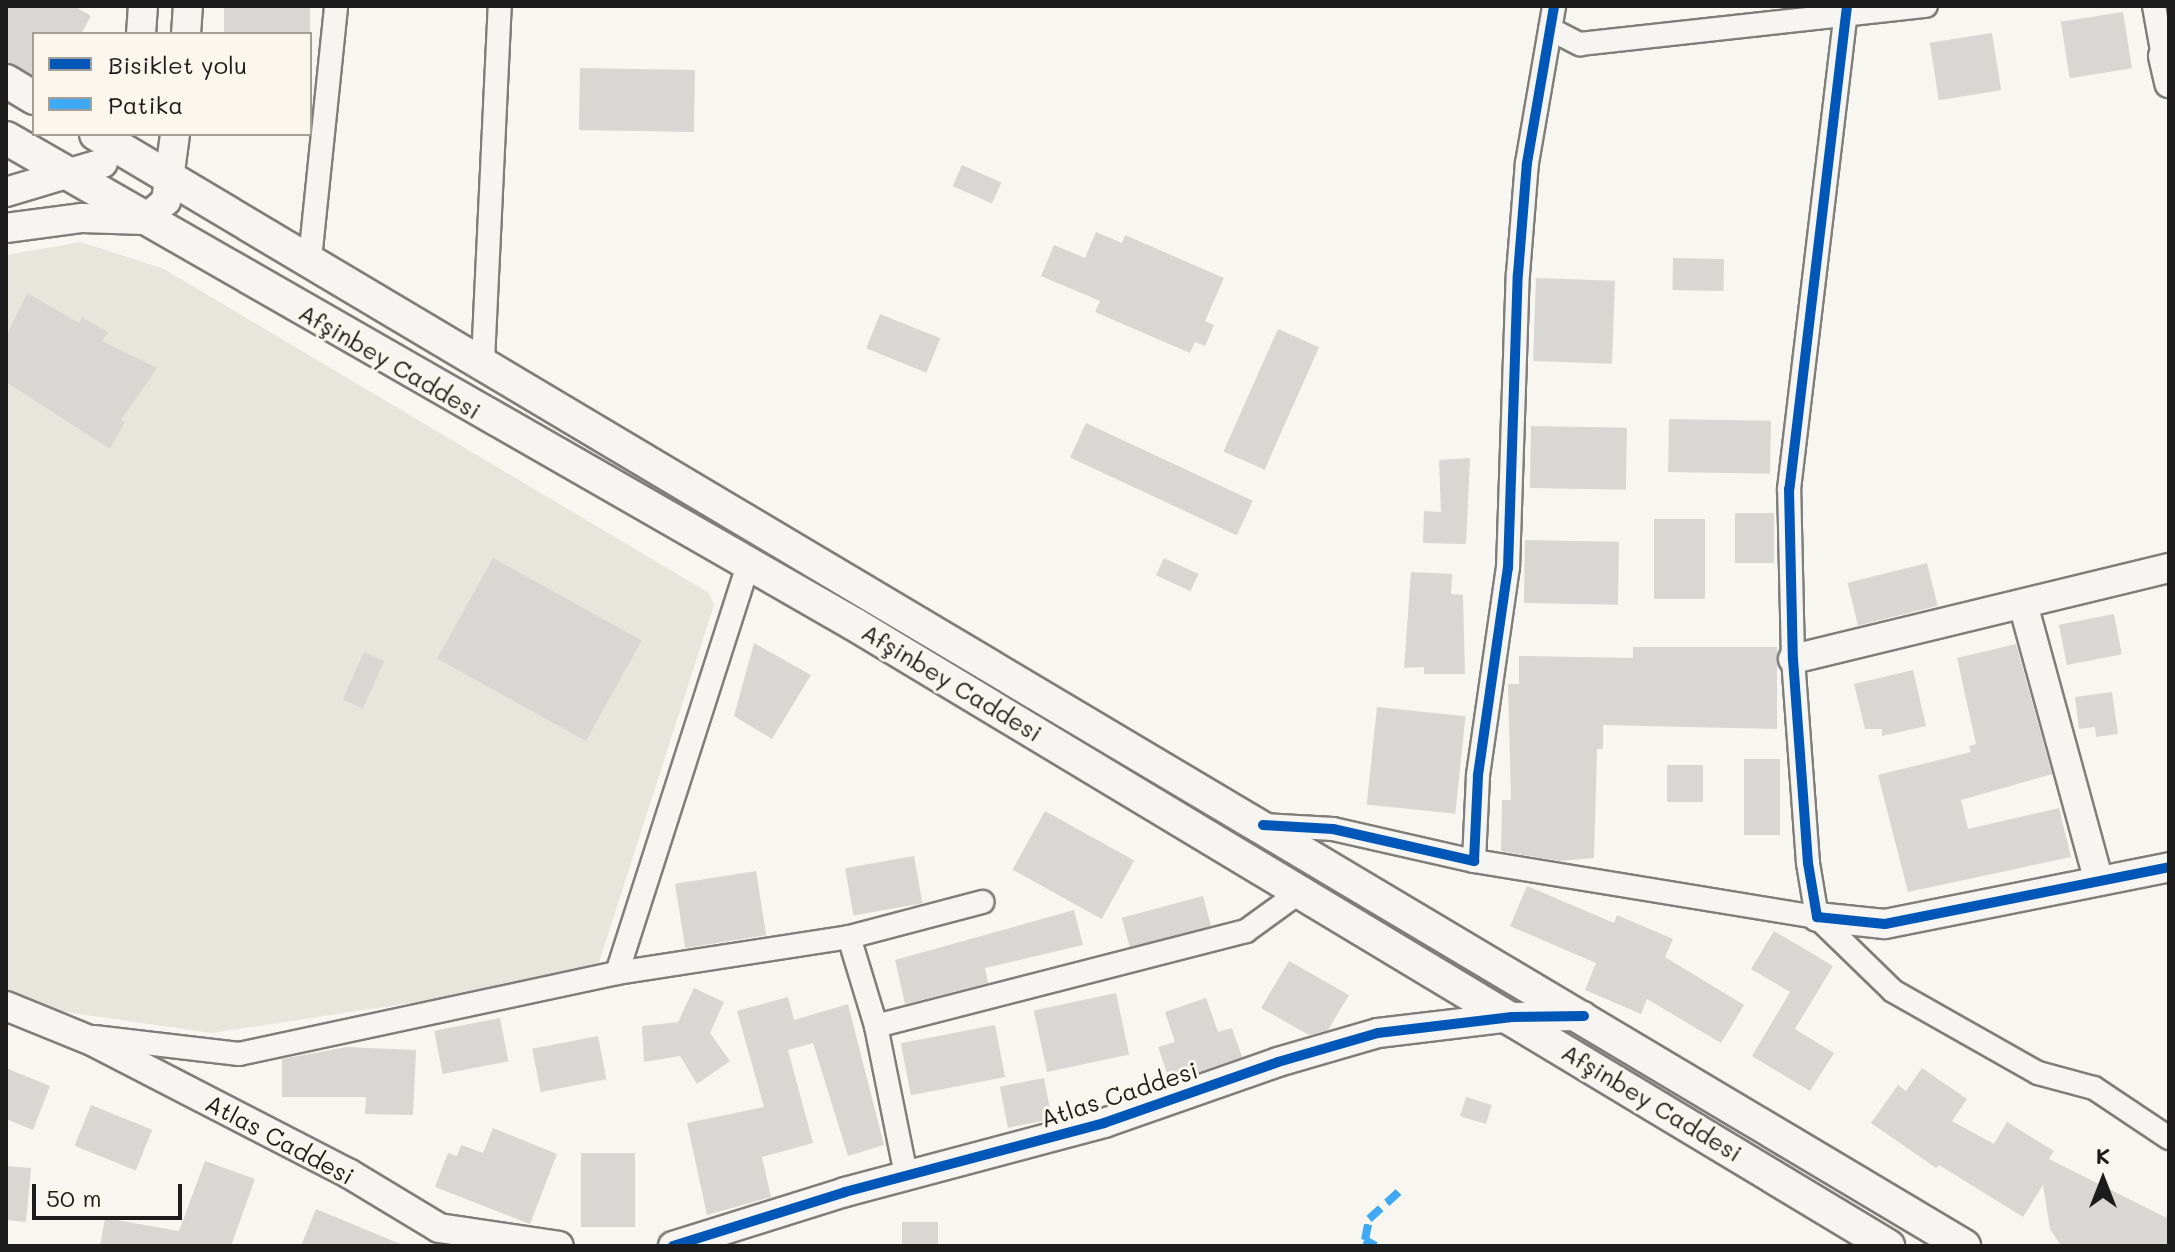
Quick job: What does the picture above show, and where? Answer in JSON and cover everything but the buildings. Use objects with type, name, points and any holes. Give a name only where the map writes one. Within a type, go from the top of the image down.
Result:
[{"type":"main road","points":[[6,81],[32,97]]},
{"type":"main road","name":"Afşinbey Caddesi","points":[[6,138],[70,174],[113,155],[171,178],[1584,1016],[1964,1246]]},
{"type":"main road","name":"Afşinbey Caddesi","points":[[113,155],[144,220],[854,624],[1512,1017],[1888,1246]]},
{"type":"street","points":[[141,32],[143,6]]},
{"type":"street","points":[[186,32],[188,6]]},
{"type":"street","points":[[310,259],[336,6]]},
{"type":"street","points":[[483,361],[500,6]]},
{"type":"street","points":[[1474,861],[1478,775],[1508,568],[1518,274],[1527,163],[1554,6]]},
{"type":"street","points":[[1550,29],[1580,44],[1846,12],[1926,6]]},
{"type":"street","points":[[2154,6],[2166,69]]},
{"type":"street","points":[[1846,12],[1789,489],[1793,659],[1808,863],[1817,917],[1893,991],[2038,1073],[2094,1088],[2169,1138]]},
{"type":"street","points":[[6,228],[82,218],[144,220],[166,201],[175,136]]},
{"type":"street","points":[[6,192],[70,174]]},
{"type":"street","points":[[617,973],[748,566]]},
{"type":"street","points":[[1793,659],[2169,568]]},
{"type":"street","points":[[2023,604],[2099,881]]},
{"type":"street","points":[[1263,825],[1333,829],[1474,861],[1817,917],[1885,924],[2169,867]]},
{"type":"street","points":[[876,1026],[1246,931],[1301,891]]},
{"type":"street","points":[[81,1035],[239,1054],[617,973],[849,937],[982,902]]},
{"type":"street","points":[[849,937],[876,1026],[906,1175]]},
{"type":"street","name":"Atlas Caddesi","points":[[6,1006],[81,1035],[348,1173],[439,1228],[559,1246]]},
{"type":"street","name":"Atlas Caddesi","points":[[673,1246],[906,1175],[1104,1123],[1378,1033],[1512,1017],[1584,1016]]},
{"type":"shaded area","points":[[81,242],[164,269],[709,593],[714,605],[595,975],[212,1033],[44,1009],[6,996],[6,255]]},
{"type":"marked path","points":[[1376,1246],[1365,1240],[1369,1219],[1403,1188]]},
{"type":"cycle path","points":[[1263,825],[1333,829],[1474,861],[1478,775],[1508,568],[1518,274],[1527,163],[1554,6]]},
{"type":"cycle path","points":[[1847,6],[1789,489],[1793,659],[1808,863],[1817,917],[1885,924],[2169,867]]},
{"type":"cycle path","points":[[673,1246],[845,1192],[1104,1123],[1278,1062],[1378,1033],[1512,1017],[1584,1016]]}]
